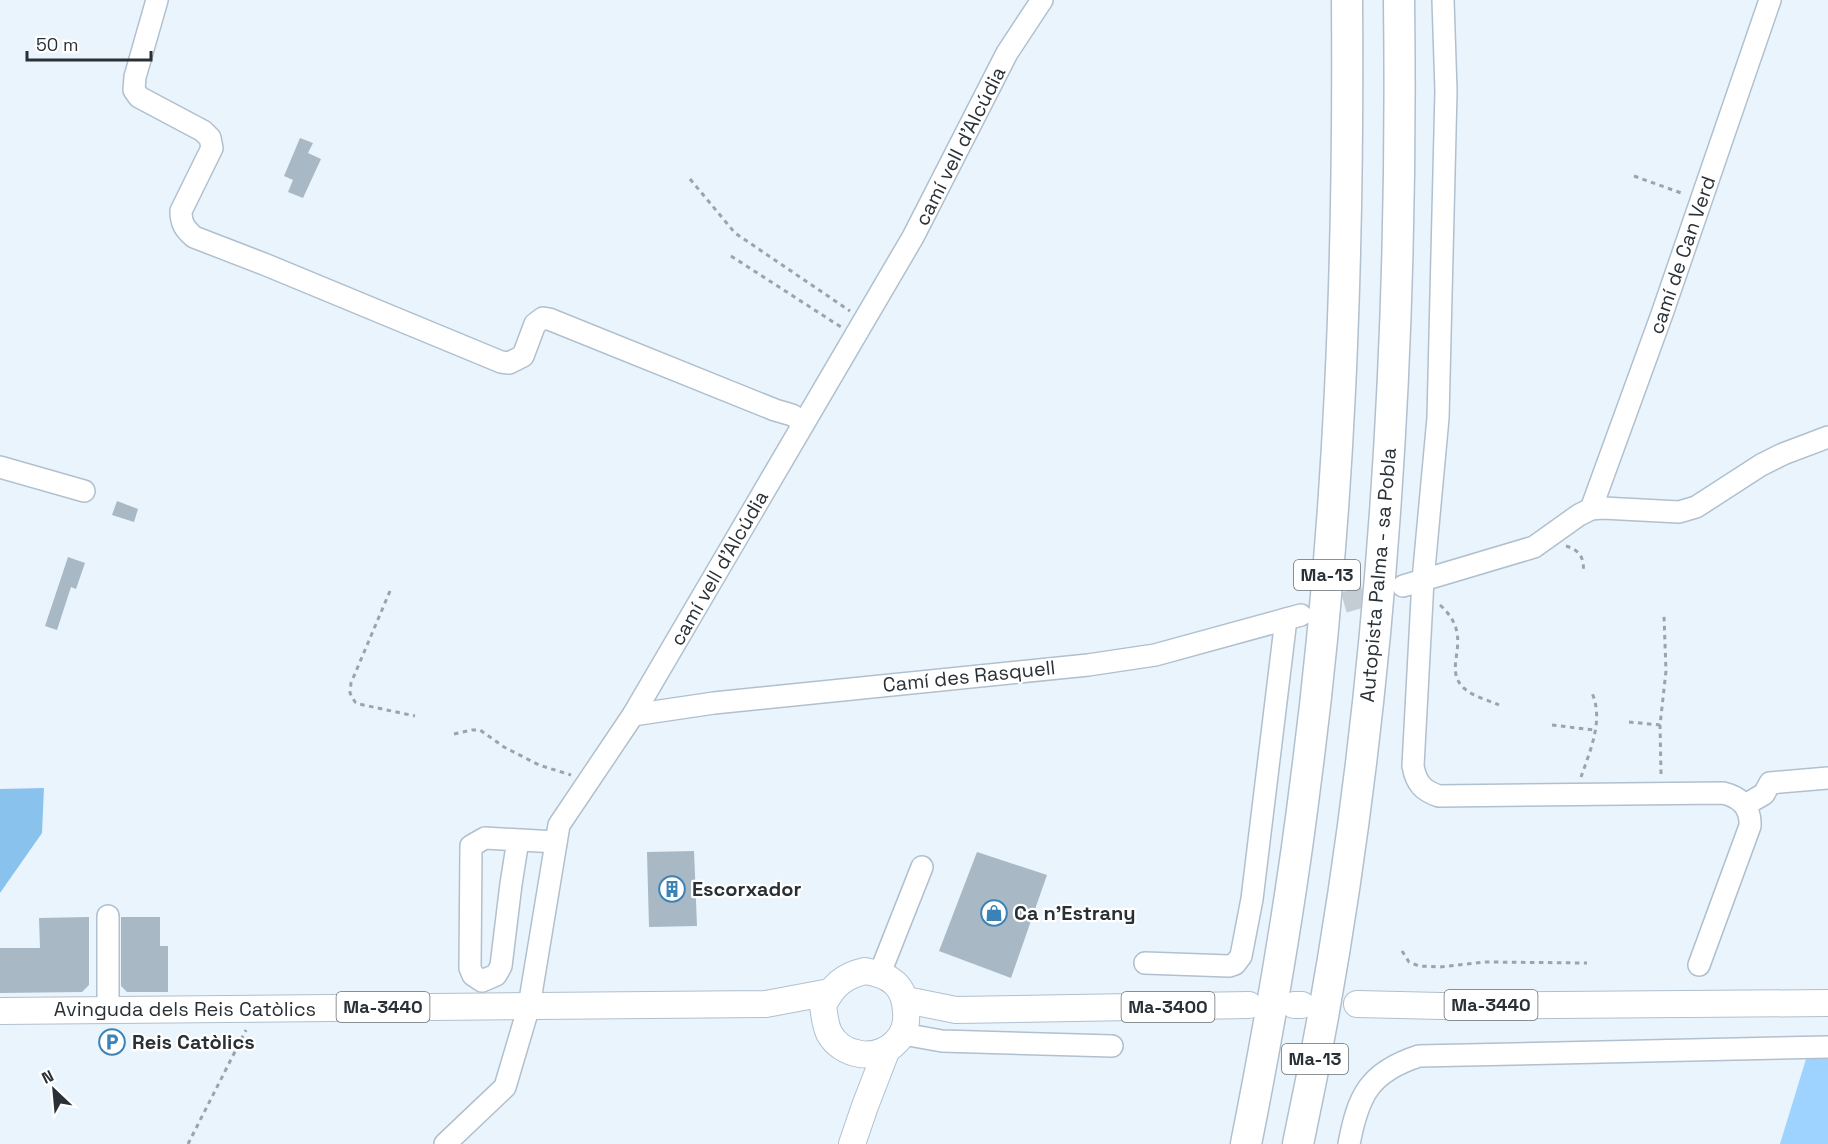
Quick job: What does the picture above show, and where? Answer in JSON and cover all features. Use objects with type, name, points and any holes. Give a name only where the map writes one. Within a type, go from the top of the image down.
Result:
[{"type":"highway","name":"Ma-13","points":[[1246,1144],[1268,1030],[1295,861],[1307,777],[1325,600],[1342,344],[1347,146],[1347,0]]},
{"type":"highway","name":"Autopista Palma - sa Pobla","points":[[1298,1144],[1331,973],[1349,851],[1364,736],[1380,579],[1396,295],[1399,190],[1399,0]]},
{"type":"main road","points":[[852,1144],[864,1106],[901,1026],[900,988],[880,973],[865,971],[851,974],[839,981],[822,1005],[825,1020],[833,1038],[848,1051],[864,1106]]},
{"type":"main road","name":"Ma-3440","points":[[774,1003],[830,992]]},
{"type":"main road","name":"Avinguda dels Reis Catòlics","points":[[0,1011],[774,1003]]},
{"type":"main road","name":"Ma-3440","points":[[774,1003],[825,1020]]},
{"type":"main road","name":"Ma-3440","points":[[1357,1004],[1464,1006],[1828,1003]]},
{"type":"main road","name":"Ma-3400","points":[[848,1051],[868,1054],[901,1026],[956,1011],[1249,1005]]},
{"type":"street","points":[[157,0],[135,77],[134,90],[139,97],[203,131],[210,138],[212,148],[181,211],[181,222],[194,237],[501,362],[509,363],[523,356],[535,324],[543,318],[549,319],[792,415],[804,422]]},
{"type":"street","name":"camí vell d'Alcúdia","points":[[445,1144],[505,1087],[529,1006],[559,825],[633,715],[914,237],[1007,53],[1042,0]]},
{"type":"street","points":[[1443,0],[1446,91],[1438,418],[1416,585],[1413,766],[1417,782],[1429,793],[1439,796],[1723,794],[1740,799],[1751,819],[1750,826],[1699,964]]},
{"type":"street","name":"camí de Can Verd","points":[[1591,509],[1662,314],[1770,0]]},
{"type":"street","points":[[1416,585],[1534,547],[1591,509],[1678,512],[1696,507],[1761,465],[1828,437]]},
{"type":"street","points":[[0,467],[84,491]]},
{"type":"street","name":"Camí des Rasquell","points":[[633,715],[714,703],[1088,665],[1155,655],[1293,617],[1252,899],[1241,957],[1229,966],[1145,963]]},
{"type":"street","points":[[1745,805],[1764,794],[1770,783],[1828,778]]},
{"type":"street","points":[[518,840],[501,966],[496,975],[482,981],[473,975],[470,968],[471,846],[485,838],[556,842]]},
{"type":"street","points":[[880,973],[922,867]]},
{"type":"street","points":[[108,916],[108,1010]]},
{"type":"street","points":[[901,1026],[942,1041],[1112,1046]]},
{"type":"street","points":[[1349,1144],[1355,1113],[1369,1087],[1392,1067],[1419,1056],[1828,1047]]},
{"type":"path","points":[[1634,176],[1700,201]]},
{"type":"path","points":[[690,179],[735,233],[859,328]]},
{"type":"path","points":[[731,256],[859,328]]},
{"type":"path","points":[[1547,539],[1578,551],[1584,561],[1583,573]]},
{"type":"path","points":[[1416,585],[1449,613],[1458,627],[1459,645],[1455,668],[1462,686],[1470,693],[1499,705]]},
{"type":"path","points":[[390,591],[351,683],[350,693],[355,702],[359,704],[415,716]]},
{"type":"path","points":[[1662,794],[1660,725],[1666,671],[1664,616]]},
{"type":"path","points":[[1573,795],[1591,747],[1597,715],[1596,702],[1592,693]]},
{"type":"path","points":[[1629,722],[1660,725]]},
{"type":"path","points":[[1552,725],[1594,730]]},
{"type":"path","points":[[454,734],[480,730],[504,747],[539,765],[590,781]]},
{"type":"path","points":[[1402,951],[1409,962],[1419,966],[1440,967],[1486,962],[1587,963]]},
{"type":"path","points":[[188,1144],[243,1037],[253,1009]]},
{"type":"shaded area","points":[[44,788],[42,833],[0,893],[0,789]]},
{"type":"shaded area","points":[[1806,1059],[1828,1059],[1828,1144],[1780,1144]]},
{"type":"building","points":[[300,138],[313,143],[308,153],[321,159],[303,198],[288,192],[293,180],[284,176]]},
{"type":"building","points":[[117,501],[138,509],[134,522],[112,515]]},
{"type":"building","points":[[68,557],[85,563],[76,589],[71,587],[57,630],[45,626]]},
{"type":"building","name":"Escorxador","points":[[694,851],[697,926],[649,927],[647,852]]},
{"type":"building","name":"Ca n'Estrany","points":[[977,852],[1047,875],[1011,978],[939,951]]},
{"type":"building","points":[[89,917],[89,985],[82,992],[0,993],[0,948],[40,948],[39,918]]},
{"type":"building","points":[[121,917],[160,917],[160,946],[168,946],[168,992],[127,992],[121,986]]},
{"type":"tunnel","points":[[1314,611],[1391,589]]},
{"type":"place","name":"Escorxador","points":[[672,889]]},
{"type":"place","name":"Ca n'Estrany","points":[[994,913]]},
{"type":"place","name":"Reis Catòlics","points":[[112,1042]]}]
